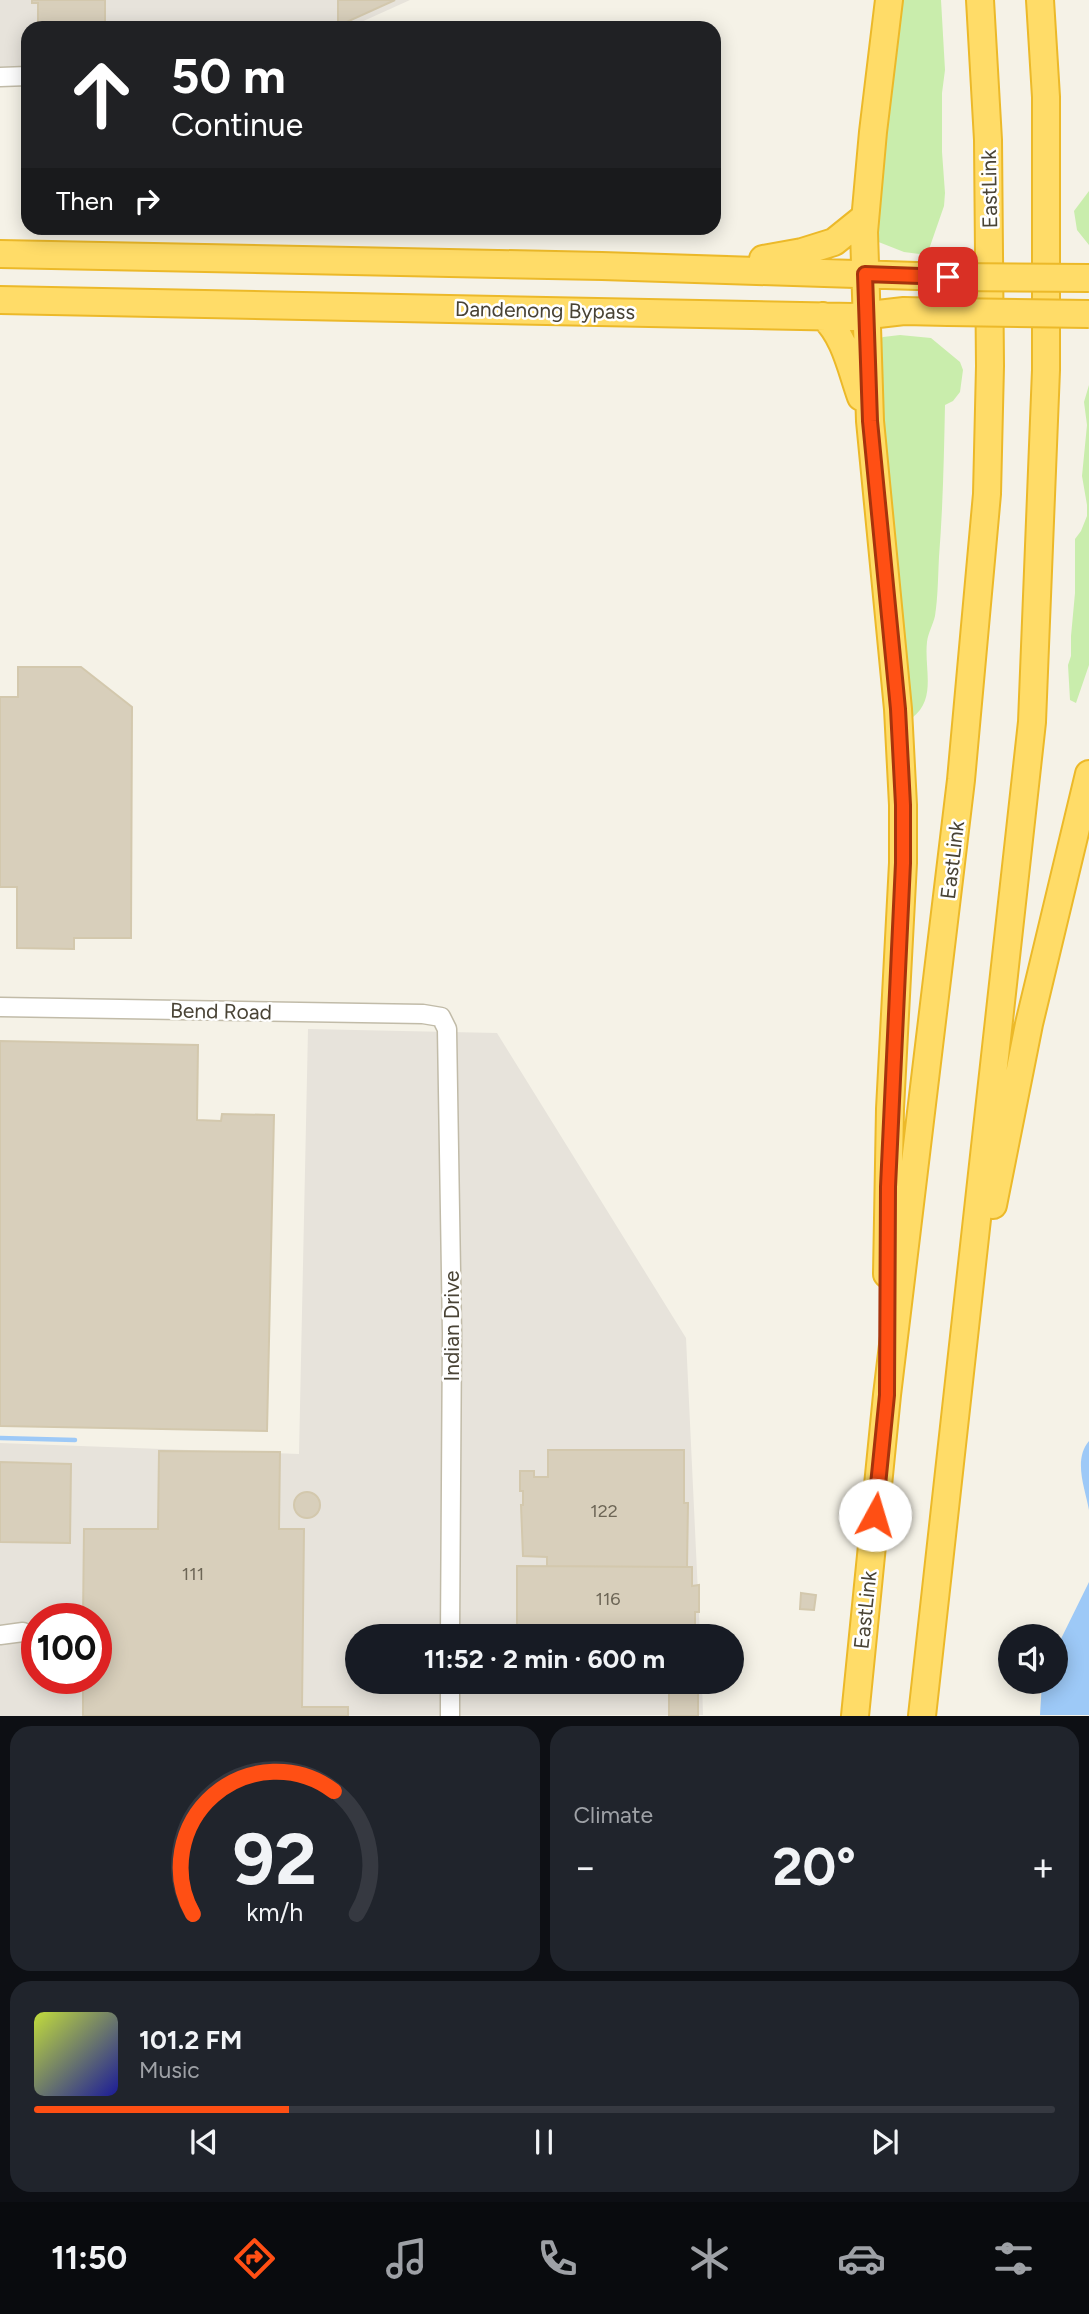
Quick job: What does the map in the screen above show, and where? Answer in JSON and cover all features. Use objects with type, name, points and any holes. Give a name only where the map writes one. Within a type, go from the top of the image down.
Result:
[{"type":"highway","points":[[887,1395],[888,1174],[903,863],[903,805],[898,709],[870,421],[865,217],[889,0]]},
{"type":"highway","name":"EastLink","points":[[855,1716],[887,1395],[961,780],[987,494],[990,366],[988,140],[980,0]]},
{"type":"highway","points":[[922,1716],[1032,722],[1046,357],[1046,97],[1040,0]]},
{"type":"highway","points":[[602,266],[766,259],[788,255],[834,242],[865,217]]},
{"type":"highway","points":[[0,254],[602,266],[948,277],[1089,278]]},
{"type":"highway","name":"Dandenong Bypass","points":[[0,300],[823,316],[904,311],[1089,314]]},
{"type":"highway","points":[[823,316],[841,338],[870,421]]},
{"type":"highway","points":[[959,1375],[1032,1011],[1089,774]]},
{"type":"highway","points":[[848,1716],[867,1588]]},
{"type":"street","points":[[0,76],[21,76]]},
{"type":"street","name":"Bend Road","points":[[0,1007],[423,1014],[441,1017]]},
{"type":"street","name":"Indian Drive","points":[[441,1017],[447,1029],[452,1306],[450,1624]]},
{"type":"street","points":[[0,1635],[21,1632]]},
{"type":"street","points":[[450,1694],[450,1716]]},
{"type":"shaded area","points":[[0,0],[410,0],[364,21],[21,21],[21,70],[0,69]]},
{"type":"shaded area","points":[[308,1029],[497,1033],[686,1338],[699,1624],[345,1624],[345,1694],[702,1694],[703,1715],[0,1716],[0,1443],[299,1454]]},
{"type":"green space","points":[[898,0],[941,0],[945,70],[942,93],[942,152],[945,193],[944,206],[927,255],[904,252],[876,241],[873,232]]},
{"type":"green space","points":[[1089,191],[1089,245],[1077,230],[1074,211]]},
{"type":"green space","points":[[900,335],[931,338],[960,362],[963,370],[960,392],[953,401],[945,405],[936,609],[927,642],[927,693],[920,710],[912,718],[875,343],[883,337]]},
{"type":"green space","points":[[1089,385],[1089,665],[1076,703],[1070,700],[1068,665],[1071,656],[1075,593],[1075,539],[1087,516],[1082,476],[1087,425],[1084,402]]},
{"type":"water","points":[[1089,1441],[1089,1510],[1081,1465],[1084,1449]]},
{"type":"water","points":[[1089,1582],[1089,1715],[1040,1715],[1041,1694],[1068,1694],[1068,1625]]},
{"type":"building","points":[[32,0],[105,0],[105,21],[38,21],[38,3],[32,3]]},
{"type":"building","points":[[338,0],[395,0],[349,21],[338,21]]},
{"type":"building","points":[[18,667],[81,667],[132,707],[131,938],[74,938],[74,949],[17,948],[17,887],[0,887],[0,697],[18,697]]},
{"type":"building","points":[[0,1041],[198,1045],[197,1120],[221,1121],[222,1114],[274,1115],[267,1431],[0,1426]]},
{"type":"building","points":[[548,1450],[684,1450],[684,1503],[688,1503],[687,1567],[547,1566],[547,1557],[523,1556],[523,1491],[520,1491],[520,1471],[534,1471],[534,1477],[548,1477]]},
{"type":"building","points":[[159,1451],[280,1452],[279,1529],[304,1529],[302,1707],[348,1707],[348,1716],[83,1716],[83,1694],[112,1694],[112,1603],[83,1603],[84,1529],[158,1529]]},
{"type":"building","points":[[0,1462],[71,1464],[70,1543],[0,1542]]},
{"type":"building","points":[[307,1492],[316,1496],[320,1505],[316,1514],[307,1518],[298,1514],[294,1505],[298,1496]]},
{"type":"building","points":[[517,1566],[692,1567],[692,1586],[699,1585],[699,1612],[695,1612],[695,1624],[517,1624]]},
{"type":"building","points":[[801,1593],[816,1595],[814,1610],[800,1609]]},
{"type":"building","points":[[669,1694],[698,1694],[698,1716],[669,1716]]},
{"type":"waterway","points":[[0,1438],[75,1440]]},
{"type":"route","points":[[875,1515],[887,1395],[888,1187],[903,863],[903,805],[898,709],[870,421],[865,274],[948,277]]}]
